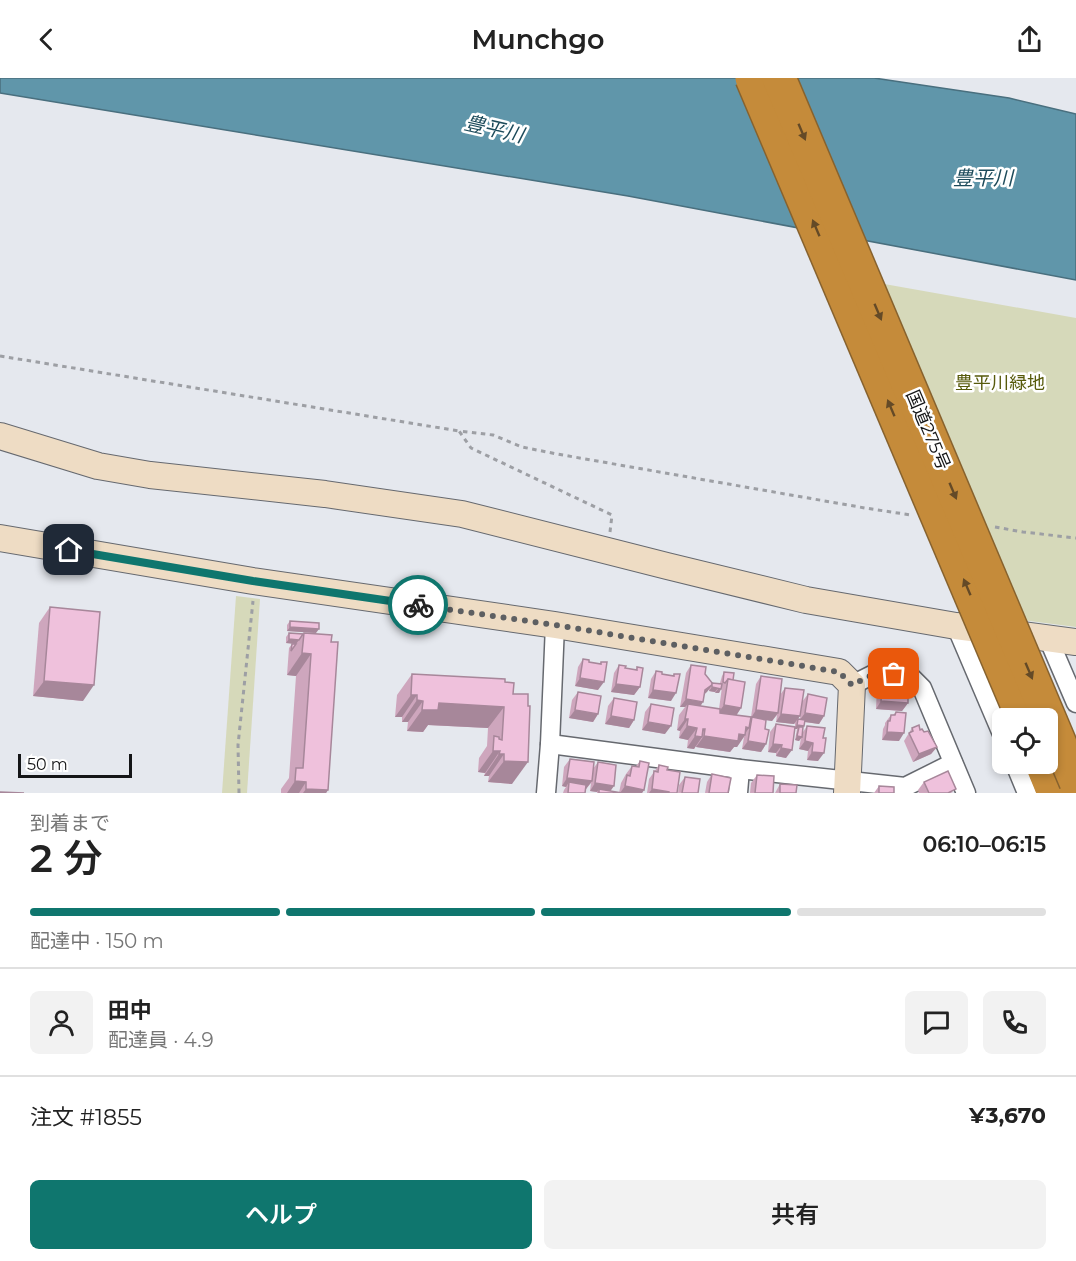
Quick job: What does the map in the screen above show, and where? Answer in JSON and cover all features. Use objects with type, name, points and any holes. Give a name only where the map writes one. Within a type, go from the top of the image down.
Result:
[{"type":"highway","name":"国道275号","points":[[752,78],[1019,708]]},
{"type":"highway","name":"国道275号","points":[[779,78],[1076,782]]},
{"type":"highway","points":[[1046,774],[1054,793]]},
{"type":"street","points":[[0,436],[99,466],[150,475],[325,494],[462,514],[807,600],[956,626],[1076,642]]},
{"type":"street","points":[[0,538],[253,581],[555,625],[839,672],[852,685],[848,787]]},
{"type":"street","points":[[546,793],[555,625]]},
{"type":"street","points":[[956,626],[992,711]]},
{"type":"street","points":[[1048,639],[1076,703]]},
{"type":"street","points":[[852,685],[878,672],[909,675],[922,688],[966,793]]},
{"type":"street","points":[[550,744],[740,769],[848,787],[905,787],[953,763]]},
{"type":"street","points":[[738,793],[740,769]]},
{"type":"street","points":[[1019,774],[1028,793]]},
{"type":"path","points":[[0,356],[493,435],[522,447],[557,454],[913,515]]},
{"type":"path","points":[[459,431],[471,447],[612,515],[607,551]]},
{"type":"path","points":[[992,527],[1076,538]]},
{"type":"path","points":[[239,793],[238,745],[254,594]]},
{"type":"green space","name":"豊平川緑地","points":[[873,282],[1076,318],[1076,627],[1022,620]]},
{"type":"green space","points":[[236,596],[260,599],[247,793],[222,793]]},
{"type":"water","name":"豊平川","points":[[0,78],[874,78],[1009,98],[1076,114],[1076,280],[628,196],[0,93]]},
{"type":"building","points":[[50,607],[100,612],[94,685],[44,681]]},
{"type":"building","points":[[290,621],[319,623],[319,629],[290,627]]},
{"type":"building","points":[[289,633],[303,634],[299,640],[289,639]]},
{"type":"building","points":[[304,633],[332,635],[331,642],[338,642],[328,790],[306,789],[306,782],[295,781],[296,768],[303,768],[311,654],[302,653]]},
{"type":"building","points":[[583,659],[601,664],[601,662],[607,662],[604,682],[580,678]]},
{"type":"building","points":[[619,665],[637,670],[637,667],[643,668],[640,687],[616,684]]},
{"type":"building","points":[[691,665],[706,667],[705,674],[713,684],[705,690],[703,702],[686,699]]},
{"type":"building","points":[[656,671],[674,676],[674,674],[680,674],[676,693],[653,690]]},
{"type":"building","points":[[724,672],[734,673],[733,680],[728,679],[725,683],[723,682]]},
{"type":"building","points":[[412,674],[505,679],[505,682],[514,683],[513,694],[528,694],[528,706],[530,706],[528,762],[504,761],[504,754],[499,754],[500,751],[493,751],[494,736],[502,740],[504,707],[439,703],[438,710],[422,710],[423,701],[417,700],[417,695],[411,695]]},
{"type":"building","points":[[902,674],[901,693],[908,693],[908,703],[881,701],[883,677],[895,678]]},
{"type":"building","points":[[761,676],[782,679],[778,713],[756,710]]},
{"type":"building","points":[[728,679],[745,682],[741,708],[724,705]]},
{"type":"building","points":[[712,683],[722,684],[721,689],[712,687]]},
{"type":"building","points":[[785,688],[804,690],[800,716],[781,714]]},
{"type":"building","points":[[578,692],[601,696],[598,714],[575,710]]},
{"type":"building","points":[[808,694],[827,698],[824,716],[805,713]]},
{"type":"building","points":[[614,698],[637,702],[634,720],[611,716]]},
{"type":"building","points":[[651,704],[674,708],[671,726],[648,722]]},
{"type":"building","points":[[688,704],[720,709],[720,713],[751,717],[749,728],[746,727],[745,735],[739,734],[738,741],[704,736],[705,729],[703,729],[702,737],[695,736],[697,728],[687,726],[688,719],[685,719]]},
{"type":"building","points":[[896,712],[906,713],[904,733],[887,732],[888,721]]},
{"type":"building","points":[[752,717],[766,720],[765,729],[769,730],[766,744],[748,741]]},
{"type":"building","points":[[798,719],[805,720],[804,726],[797,725]]},
{"type":"building","points":[[776,724],[795,727],[792,750],[773,744]]},
{"type":"building","points":[[919,725],[920,730],[928,731],[937,747],[919,754],[909,733],[913,731],[912,728]]},
{"type":"building","points":[[807,726],[825,728],[824,753],[812,752],[813,743],[805,741]]},
{"type":"building","points":[[799,727],[803,727],[802,737],[797,736]]},
{"type":"building","points":[[570,759],[594,762],[592,781],[567,778]]},
{"type":"building","points":[[640,761],[649,763],[644,790],[625,786],[632,766],[639,767]]},
{"type":"building","points":[[598,762],[616,765],[614,786],[595,783]]},
{"type":"building","points":[[659,765],[668,767],[667,770],[680,772],[677,793],[652,789],[654,771],[658,772]]},
{"type":"building","points":[[948,771],[956,789],[948,793],[929,793],[924,782]]},
{"type":"building","points":[[712,774],[731,778],[728,793],[709,793]]},
{"type":"building","points":[[757,775],[774,776],[773,793],[755,793]]},
{"type":"building","points":[[685,777],[700,779],[698,793],[682,793]]},
{"type":"building","points":[[569,782],[586,785],[585,793],[568,793]]},
{"type":"building","points":[[780,784],[797,785],[796,793],[780,793]]},
{"type":"building","points":[[879,786],[894,787],[894,793],[879,793]]},
{"type":"building","points":[[599,789],[622,793],[599,793]]},
{"type":"way so far","points":[[418,605],[839,672],[852,685],[878,672],[894,674]]},
{"type":"route","points":[[69,550],[253,581],[418,605]]}]
